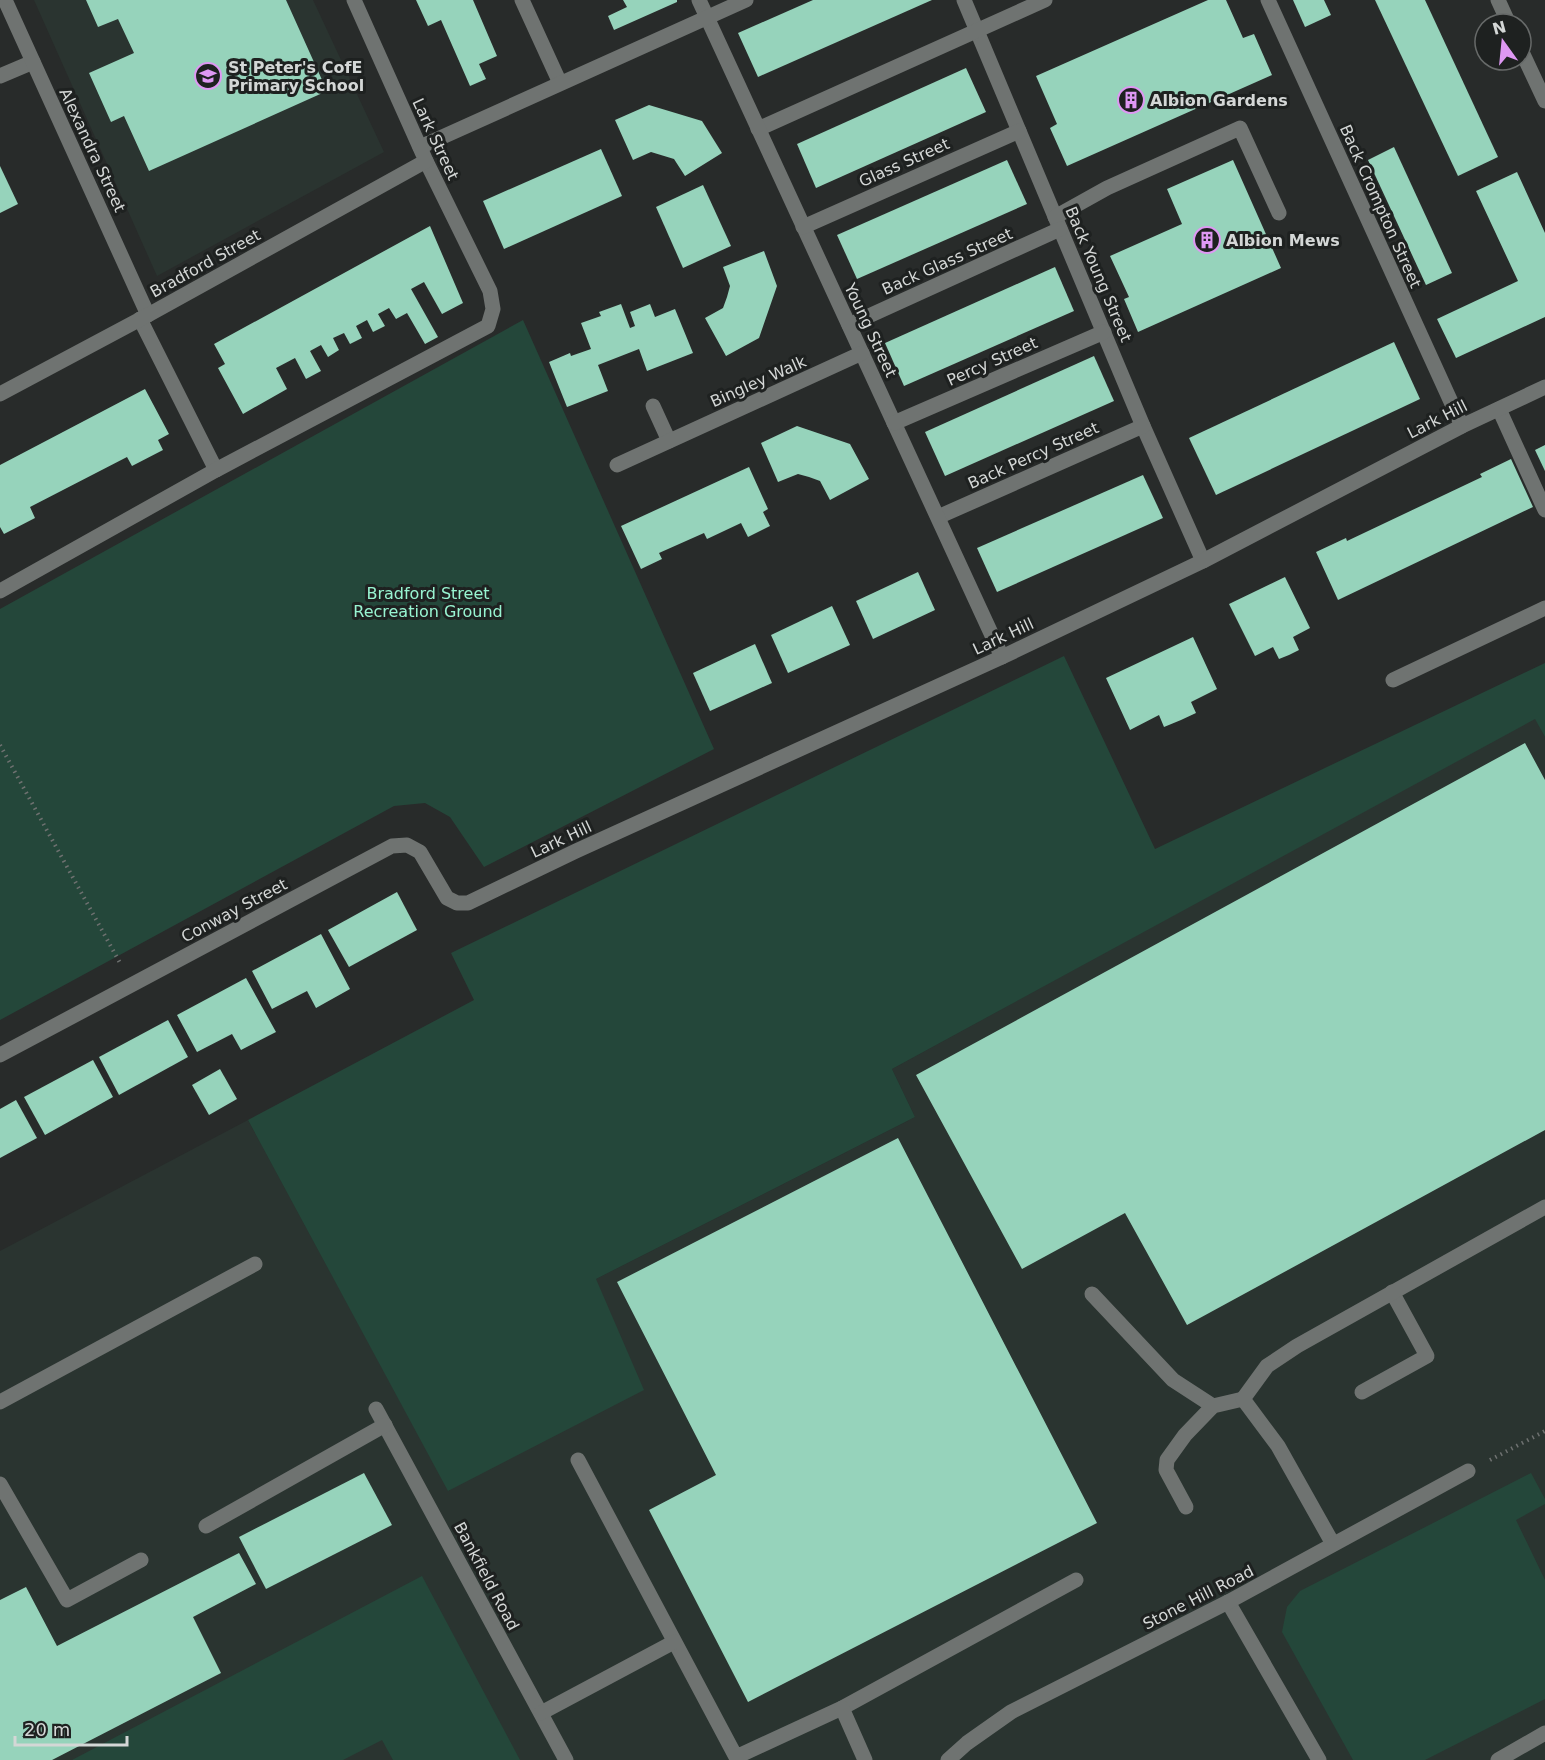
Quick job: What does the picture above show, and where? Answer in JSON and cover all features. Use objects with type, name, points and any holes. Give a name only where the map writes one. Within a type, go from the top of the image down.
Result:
[{"type":"street","name":"Alexandra Street","points":[[5,0],[144,317],[216,470]]},
{"type":"street","name":"Lark Street","points":[[216,470],[488,326],[493,309],[490,291],[426,161],[354,0]]},
{"type":"street","points":[[522,0],[560,83]]},
{"type":"street","name":"Young Street","points":[[699,0],[1002,657]]},
{"type":"street","points":[[420,147],[746,0]]},
{"type":"street","name":"Back Young Street","points":[[964,0],[1143,426],[1203,561]]},
{"type":"street","points":[[758,129],[1045,0]]},
{"type":"street","name":"Back Crompton Street","points":[[1268,0],[1462,426]]},
{"type":"street","points":[[0,76],[33,62]]},
{"type":"street","points":[[1531,72],[1545,101]]},
{"type":"street","name":"Back Glass Street","points":[[849,325],[1058,223],[1107,188],[1240,128],[1279,213]]},
{"type":"street","name":"Glass Street","points":[[803,226],[1019,131]]},
{"type":"street","name":"Bradford Street","points":[[0,394],[426,161]]},
{"type":"street","name":"Percy Street","points":[[894,423],[1104,332]]},
{"type":"street","name":"Bingley Walk","points":[[617,465],[862,353]]},
{"type":"street","name":"Lark Hill","points":[[468,903],[576,851],[1002,657],[1203,561],[1462,426],[1545,387]]},
{"type":"street","points":[[653,406],[669,441]]},
{"type":"street","points":[[1499,409],[1545,510]]},
{"type":"street","name":"Back Percy Street","points":[[938,517],[1143,426]]},
{"type":"street","points":[[0,591],[216,470]]},
{"type":"street","points":[[1393,680],[1545,608]]},
{"type":"street","name":"Conway Street","points":[[0,1055],[392,846],[407,845],[420,852],[447,898],[457,903],[468,903]]},
{"type":"street","points":[[1186,1506],[1166,1470],[1167,1460],[1185,1435],[1213,1406],[1243,1399],[1267,1366],[1297,1346],[1545,1207]]},
{"type":"street","points":[[0,1402],[255,1264]]},
{"type":"street","points":[[1362,1392],[1426,1356],[1392,1292]]},
{"type":"street","points":[[1092,1294],[1173,1380],[1213,1406]]},
{"type":"street","points":[[1243,1399],[1278,1446],[1333,1544]]},
{"type":"street","name":"Bankfield Road","points":[[376,1409],[566,1760]]},
{"type":"street","points":[[206,1526],[385,1425]]},
{"type":"street","points":[[578,1460],[736,1757],[842,1708],[1076,1580]]},
{"type":"street","name":"Stone Hill Road","points":[[948,1760],[967,1743],[1011,1712],[1228,1602],[1468,1472]]},
{"type":"street","points":[[0,1484],[67,1600],[141,1560]]},
{"type":"street","points":[[1228,1602],[1319,1760]]},
{"type":"street","points":[[541,1713],[674,1642]]},
{"type":"street","points":[[842,1708],[865,1760]]},
{"type":"street","points":[[1498,1760],[1545,1733]]},
{"type":"path","points":[[0,745],[132,985]]},
{"type":"path","points":[[1468,1472],[1545,1431]]},
{"type":"shaded area","name":"St Peter's CofE Primary School","points":[[34,0],[313,0],[384,152],[157,276]]},
{"type":"shaded area","points":[[1535,718],[1545,737],[1545,1760],[0,1760],[0,1251],[248,1120],[449,1491],[596,1279],[915,1117],[892,1069]]},
{"type":"green space","name":"Bradford Street Recreation Ground","points":[[523,320],[714,749],[484,867],[450,817],[425,803],[394,806],[0,1020],[0,609]]},
{"type":"green space","points":[[1064,656],[1155,849],[1545,663],[1545,737],[1535,719],[892,1069],[915,1117],[596,1279],[644,1390],[448,1491],[248,1120],[474,1000],[451,953]]},
{"type":"green space","points":[[1531,1473],[1545,1499],[1545,1504],[1516,1520],[1545,1580],[1545,1699],[1425,1760],[1353,1760],[1282,1632],[1287,1607],[1300,1591]]},
{"type":"green space","points":[[422,1576],[520,1760],[393,1760],[382,1740],[343,1760],[72,1760]]},
{"type":"building","points":[[86,0],[286,0],[327,91],[149,171],[124,116],[111,122],[89,73],[134,53],[118,19],[98,27]]},
{"type":"building","points":[[416,0],[473,0],[497,56],[479,64],[486,79],[470,86],[441,20],[428,26]]},
{"type":"building","points":[[623,0],[677,0],[677,2],[614,30],[608,16],[627,7]]},
{"type":"building","points":[[813,0],[932,0],[758,77],[738,33]]},
{"type":"building","name":"Albion Gardens","points":[[1208,0],[1226,0],[1243,38],[1254,34],[1272,75],[1067,166],[1050,128],[1057,124],[1036,76]]},
{"type":"building","points":[[1293,0],[1324,0],[1331,15],[1305,27]]},
{"type":"building","points":[[1375,0],[1425,0],[1498,157],[1458,176]]},
{"type":"building","points":[[966,68],[986,112],[816,188],[797,144]]},
{"type":"building","points":[[649,105],[702,121],[722,153],[685,176],[674,159],[651,152],[633,160],[615,120]]},
{"type":"building","points":[[1394,147],[1452,273],[1426,285],[1368,160]]},
{"type":"building","points":[[601,149],[622,196],[504,249],[483,201]]},
{"type":"building","points":[[1007,160],[1027,204],[857,279],[837,235]]},
{"type":"building","name":"Albion Mews","points":[[1233,160],[1281,268],[1138,332],[1124,299],[1129,297],[1110,256],[1182,224],[1167,189]]},
{"type":"building","points":[[0,166],[18,204],[0,213]]},
{"type":"building","points":[[1517,172],[1545,233],[1545,317],[1456,358],[1437,319],[1518,281],[1476,191]]},
{"type":"building","points":[[703,185],[731,246],[683,268],[656,207]]},
{"type":"building","points":[[430,226],[463,303],[442,314],[424,282],[411,289],[438,337],[425,344],[407,313],[396,319],[389,308],[378,314],[385,326],[373,332],[367,320],[356,326],[362,338],[350,344],[344,333],[333,338],[339,350],[328,357],[321,345],[310,351],[321,371],[306,379],[295,358],[276,368],[287,389],[243,414],[218,368],[225,364],[214,344]]},
{"type":"building","points":[[764,251],[777,286],[759,338],[726,356],[705,318],[723,308],[727,297],[730,286],[723,267]]},
{"type":"building","points":[[1055,267],[1074,311],[904,386],[885,343]]},
{"type":"building","points":[[621,304],[630,328],[635,326],[630,312],[650,304],[655,317],[675,309],[693,353],[647,371],[639,349],[598,365],[608,391],[567,407],[549,362],[570,353],[571,356],[591,349],[581,323],[601,316],[599,312]]},
{"type":"building","points":[[1394,342],[1420,399],[1216,495],[1189,438]]},
{"type":"building","points":[[1094,356],[1114,401],[945,476],[925,432]]},
{"type":"building","points":[[145,389],[169,434],[158,440],[163,450],[132,466],[127,457],[30,507],[35,518],[4,534],[0,527],[0,465]]},
{"type":"building","points":[[797,426],[850,444],[869,479],[830,500],[820,481],[809,477],[798,474],[778,482],[761,443]]},
{"type":"building","points":[[1545,445],[1545,471],[1535,450]]},
{"type":"building","points":[[1511,459],[1533,507],[1338,600],[1316,552],[1346,538],[1347,541],[1482,477],[1480,474]]},
{"type":"building","points":[[749,467],[768,509],[763,512],[770,526],[748,537],[741,523],[707,539],[704,533],[659,553],[662,559],[641,569],[621,526]]},
{"type":"building","points":[[1143,475],[1163,518],[997,592],[977,548]]},
{"type":"building","points":[[918,572],[935,610],[873,639],[856,601]]},
{"type":"building","points":[[1285,577],[1310,628],[1293,637],[1299,650],[1279,659],[1273,647],[1255,656],[1229,604]]},
{"type":"building","points":[[832,606],[850,645],[788,673],[771,635]]},
{"type":"building","points":[[1193,637],[1217,689],[1191,702],[1196,713],[1164,727],[1159,715],[1130,730],[1106,678]]},
{"type":"building","points":[[755,644],[772,683],[710,711],[693,673]]},
{"type":"building","points":[[1525,743],[1545,780],[1545,1130],[1187,1325],[1125,1213],[1022,1269],[916,1075]]},
{"type":"building","points":[[397,892],[417,930],[349,967],[328,930]]},
{"type":"building","points":[[321,934],[350,989],[316,1008],[307,991],[272,1009],[252,971]]},
{"type":"building","points":[[246,978],[276,1032],[241,1050],[232,1034],[197,1052],[177,1015]]},
{"type":"building","points":[[168,1020],[188,1057],[119,1095],[99,1057]]},
{"type":"building","points":[[93,1060],[113,1097],[45,1135],[24,1097]]},
{"type":"building","points":[[220,1069],[237,1099],[209,1115],[192,1085]]},
{"type":"building","points":[[16,1100],[37,1138],[0,1158],[0,1109]]},
{"type":"building","points":[[898,1138],[1097,1523],[748,1702],[649,1510],[716,1475],[617,1282]]},
{"type":"building","points":[[364,1473],[392,1525],[266,1589],[239,1537]]},
{"type":"building","points":[[239,1553],[256,1584],[193,1617],[221,1673],[52,1760],[0,1760],[0,1600],[26,1587],[57,1646]]},
{"type":"place","name":"St Peter's CofE Primary School","points":[[208,76]]},
{"type":"place","name":"Albion Gardens","points":[[1131,100]]},
{"type":"place","name":"Albion Mews","points":[[1207,240]]}]
